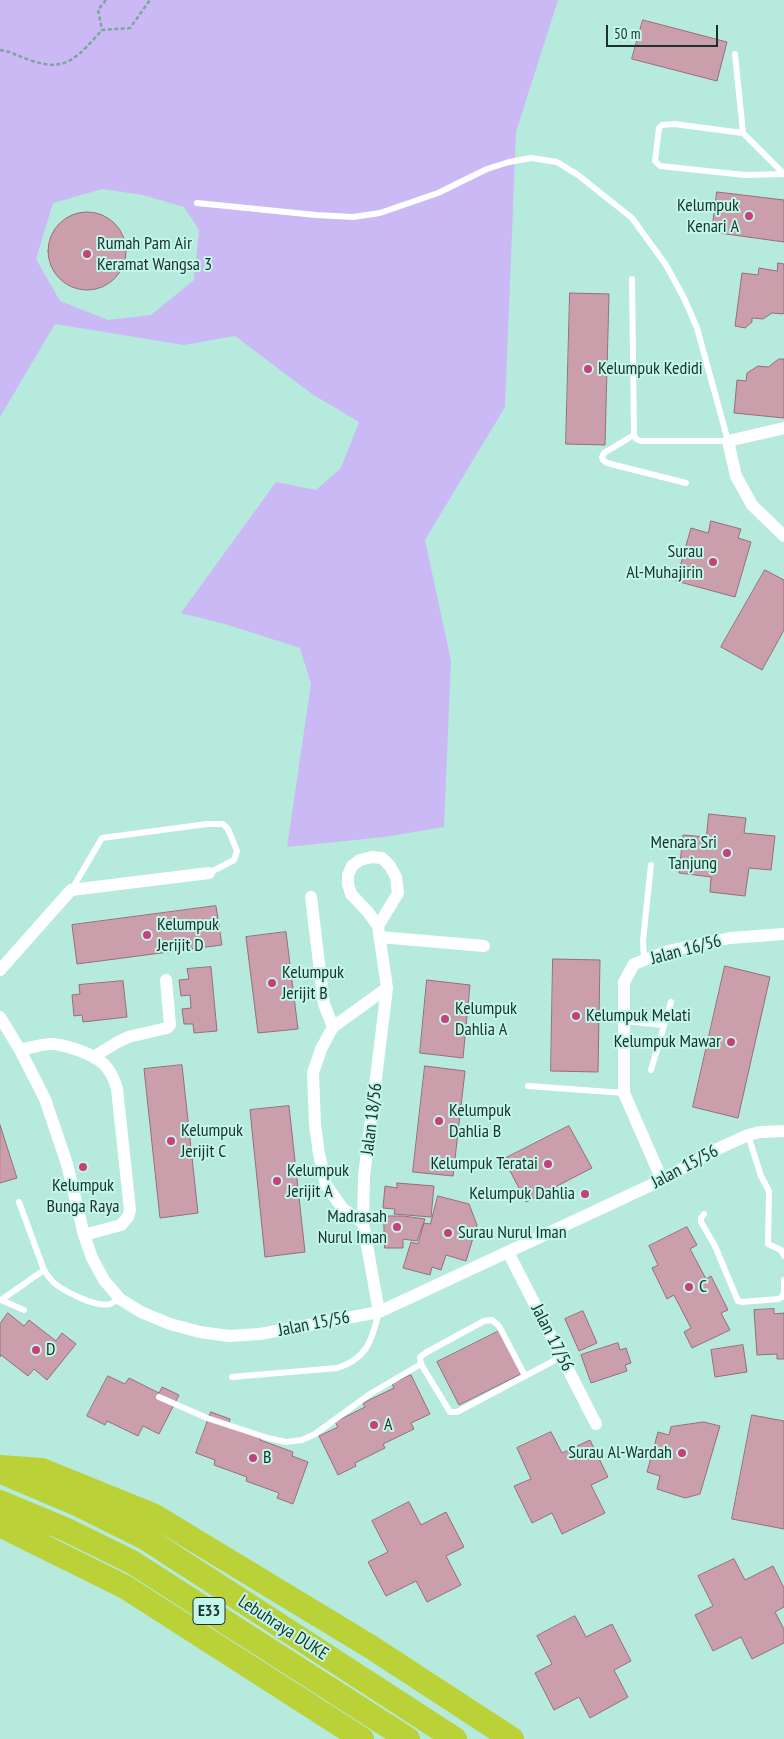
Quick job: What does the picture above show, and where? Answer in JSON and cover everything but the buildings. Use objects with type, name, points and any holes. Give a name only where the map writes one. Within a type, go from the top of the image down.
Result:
[{"type":"highway","points":[[0,1467],[42,1470],[153,1515],[371,1647],[512,1739]]},
{"type":"highway","name":"Lebuhraya DUKE","points":[[0,1471],[78,1505],[144,1538],[455,1739]]},
{"type":"highway","name":"Lebuhraya DUKE","points":[[0,1502],[66,1530],[132,1562],[408,1739]]},
{"type":"highway","points":[[0,1525],[125,1586],[362,1739]]},
{"type":"street","points":[[784,428],[728,441],[736,476],[752,505],[784,536]]},
{"type":"street","points":[[372,857],[382,858],[390,866],[396,877],[398,893],[379,932],[368,912],[351,894],[348,884],[348,875],[352,866],[360,860],[372,857]]},
{"type":"street","points":[[0,970],[71,890],[209,873]]},
{"type":"street","points":[[310,897],[324,1004],[333,1027]]},
{"type":"street","points":[[379,932],[484,946]]},
{"type":"street","name":"Jalan 18/56","points":[[379,932],[387,988],[364,1176],[363,1223],[379,1312]]},
{"type":"street","name":"Jalan 16/56","points":[[662,1180],[624,1093],[624,982],[634,964],[668,951],[730,938],[784,934]]},
{"type":"street","points":[[95,1056],[128,1037],[167,1028],[170,1025],[166,980]]},
{"type":"street","points":[[363,1223],[342,1208],[326,1185],[315,1124],[313,1073],[321,1049],[333,1027],[387,988]]},
{"type":"street","name":"Jalan 15/56","points":[[0,1017],[20,1050],[45,1099],[67,1164],[84,1236],[92,1258],[104,1280],[120,1299],[141,1312],[170,1324],[200,1332],[229,1336],[260,1334],[379,1312],[662,1180],[716,1150],[748,1135],[760,1132],[784,1131]]},
{"type":"street","points":[[20,1050],[50,1044],[64,1046],[95,1056],[108,1067],[114,1078],[117,1089],[130,1210],[128,1217],[121,1225],[84,1236]]},
{"type":"street","name":"Jalan 17/56","points":[[508,1252],[596,1424]]},
{"type":"lane","points":[[735,54],[743,133]]},
{"type":"lane","points":[[662,125],[682,125],[743,133],[784,174],[745,175],[660,166],[655,161],[658,128],[662,125]]},
{"type":"lane","points":[[197,202],[316,215],[353,216],[380,213],[438,194],[487,169],[509,162],[531,158],[557,162],[578,175],[632,218],[666,265],[684,298],[697,328],[728,441],[641,442],[636,439],[634,435],[632,278]]},
{"type":"lane","points":[[634,435],[604,453],[603,460],[607,463],[686,483]]},
{"type":"lane","points":[[71,890],[102,838],[207,824],[223,824],[228,829],[237,851],[234,860],[209,873]]},
{"type":"lane","points":[[644,960],[643,940],[651,865]]},
{"type":"lane","points":[[651,1070],[671,1002]]},
{"type":"lane","points":[[624,1021],[663,1025]]},
{"type":"lane","points":[[528,1086],[624,1093]]},
{"type":"lane","points":[[748,1135],[760,1176],[769,1190],[768,1244],[781,1250],[784,1256]]},
{"type":"lane","points":[[19,1202],[44,1270],[49,1278],[88,1302],[109,1305],[120,1299]]},
{"type":"lane","points":[[704,1214],[701,1222],[715,1246],[738,1301],[778,1299],[782,1297],[784,1292],[784,1280]]},
{"type":"lane","points":[[24,1310],[1,1298],[44,1270]]},
{"type":"lane","points":[[232,1377],[337,1368],[350,1365],[368,1347],[379,1312]]},
{"type":"lane","points":[[525,1376],[499,1326],[492,1320],[484,1322],[420,1357],[421,1364],[450,1412],[457,1412],[561,1357]]},
{"type":"lane","points":[[159,1397],[207,1418],[268,1438],[286,1442],[302,1440],[315,1434],[370,1394],[421,1364]]},
{"type":"path","points":[[102,30],[98,10],[106,0]]},
{"type":"path","points":[[0,50],[8,51],[31,61],[59,66],[79,55],[102,30],[130,28],[150,0]]},
{"type":"shaded area","points":[[0,0],[558,0],[516,132],[505,407],[425,540],[451,661],[444,827],[384,837],[287,847],[311,684],[300,648],[225,624],[181,613],[276,482],[316,490],[341,468],[359,422],[312,394],[235,336],[184,345],[55,324],[0,417]],"holes":[[[102,189],[143,195],[184,207],[199,230],[194,280],[151,315],[108,320],[60,301],[36,259],[53,203]]]},
{"type":"place","name":"Kelumpuk Kenari A","points":[[749,216]]},
{"type":"place","name":"Rumah Pam Air Keramat Wangsa 3","points":[[87,254]]},
{"type":"place","name":"Kelumpuk Kedidi","points":[[588,369]]},
{"type":"place","name":"Surau Al-Muhajirin","points":[[713,562]]},
{"type":"place","name":"Menara Sri Tanjung","points":[[727,853]]},
{"type":"place","name":"Kelumpuk Jerijit D","points":[[147,935]]},
{"type":"place","name":"Kelumpuk Jerijit B","points":[[272,983]]},
{"type":"place","name":"Kelumpuk Melati","points":[[576,1016]]},
{"type":"place","name":"Kelumpuk Dahlia A","points":[[445,1019]]},
{"type":"place","name":"Kelumpuk Mawar","points":[[731,1042]]},
{"type":"place","name":"Kelumpuk Dahlia B","points":[[439,1121]]},
{"type":"place","name":"Kelumpuk Jerijit C","points":[[171,1141]]},
{"type":"place","name":"Kelumpuk Teratai","points":[[548,1164]]},
{"type":"place","name":"Kelumpuk Bunga Raya","points":[[83,1167]]},
{"type":"place","name":"Kelumpuk Jerijit A","points":[[277,1181]]},
{"type":"place","name":"Kelumpuk Dahlia","points":[[585,1194]]},
{"type":"place","name":"Madrasah Nurul Iman","points":[[397,1227]]},
{"type":"place","name":"Surau Nurul Iman","points":[[448,1233]]},
{"type":"place","name":"C","points":[[689,1287]]},
{"type":"place","name":"D","points":[[36,1350]]},
{"type":"place","name":"A","points":[[374,1425]]},
{"type":"place","name":"Surau Al-Wardah","points":[[682,1453]]},
{"type":"place","name":"B","points":[[253,1458]]}]
